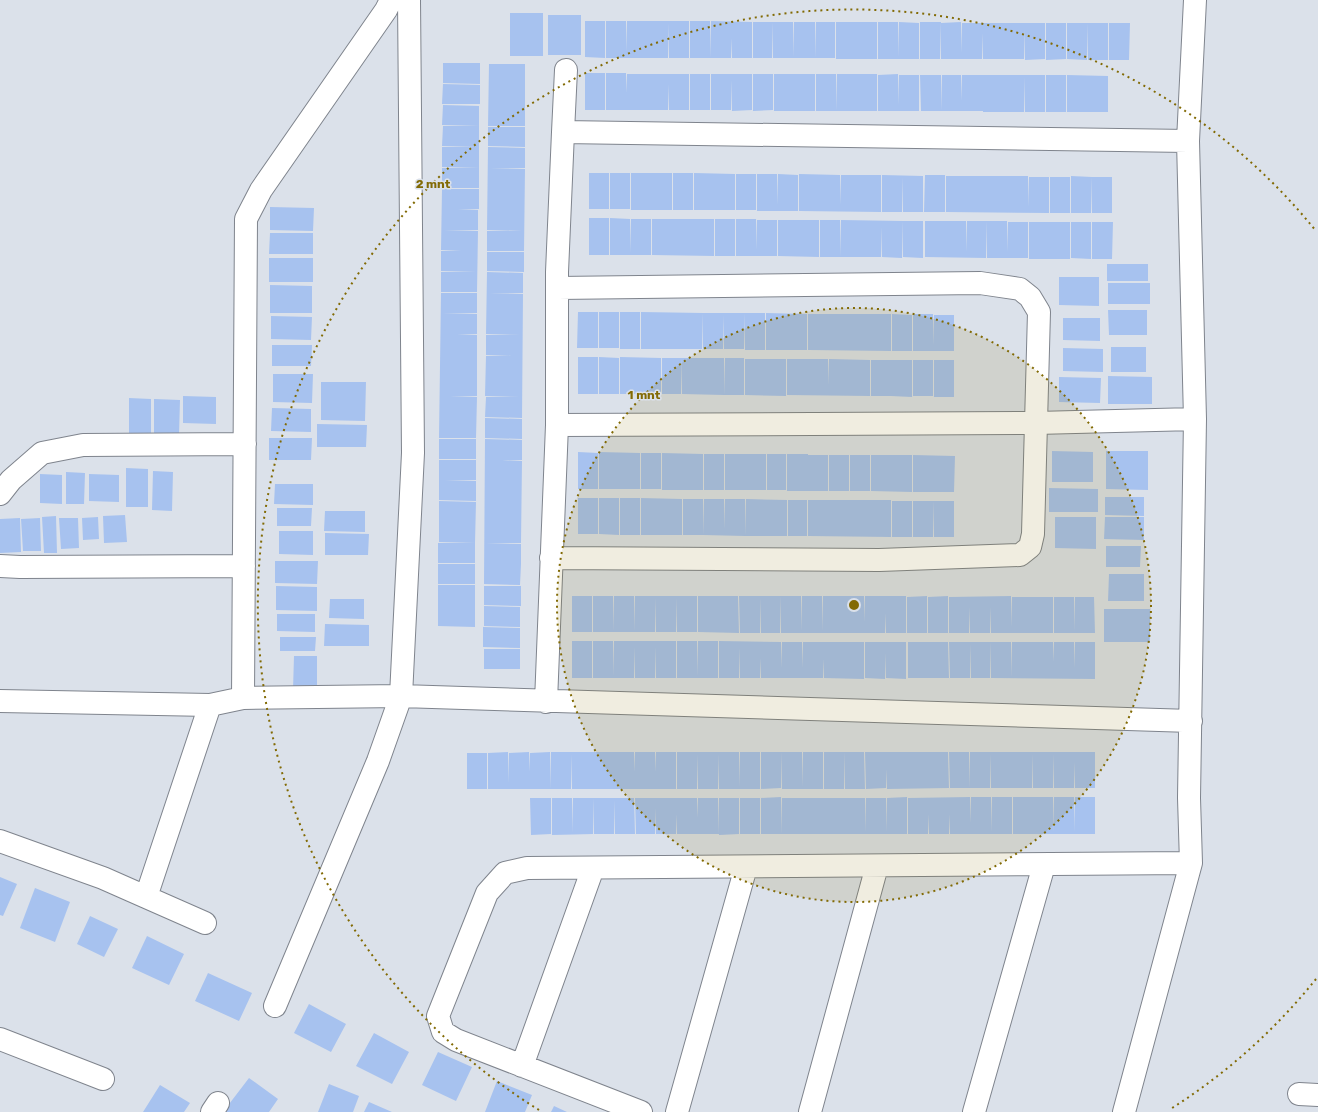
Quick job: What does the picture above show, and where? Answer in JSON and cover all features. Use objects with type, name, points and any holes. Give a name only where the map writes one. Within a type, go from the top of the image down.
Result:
[{"type":"street","points":[[243,698],[246,219],[260,190],[386,10],[391,0]]},
{"type":"street","points":[[275,1006],[378,761],[401,696],[413,453],[410,0]]},
{"type":"street","points":[[1124,1112],[1191,863],[1189,798],[1195,419],[1188,140],[1195,0]]},
{"type":"street","points":[[546,702],[557,425],[558,288],[566,70]]},
{"type":"street","points":[[563,132],[1188,140]]},
{"type":"street","points":[[551,558],[879,560],[1020,555],[1030,547],[1033,534],[1039,312],[1030,297],[1020,289],[980,283],[558,288]]},
{"type":"street","points":[[557,425],[1036,423],[1195,419]]},
{"type":"street","points":[[0,494],[11,480],[42,453],[83,445],[245,444]]},
{"type":"street","points":[[0,566],[244,566]]},
{"type":"street","points":[[0,701],[210,706],[243,698],[401,696],[546,702],[1191,721]]},
{"type":"street","points":[[146,897],[210,706]]},
{"type":"street","points":[[0,841],[103,878],[205,923]]},
{"type":"street","points":[[641,1112],[456,1040],[443,1032],[438,1016],[487,893],[505,873],[527,868],[1191,863]]},
{"type":"street","points":[[974,1112],[1044,865]]},
{"type":"street","points":[[810,1112],[877,866]]},
{"type":"street","points":[[677,1112],[746,867]]},
{"type":"street","points":[[522,1066],[593,868]]},
{"type":"street","points":[[0,1039],[103,1079]]},
{"type":"building","points":[[510,13],[543,13],[543,56],[510,56]]},
{"type":"building","points":[[548,15],[581,15],[581,55],[548,55]]},
{"type":"building","points":[[585,21],[605,21],[605,58],[585,57]]},
{"type":"building","points":[[606,21],[626,21],[626,52],[627,21],[689,21],[689,58],[669,58],[669,23],[668,58],[606,58]]},
{"type":"building","points":[[690,21],[710,21],[710,58],[690,58]]},
{"type":"building","points":[[711,21],[752,22],[752,58],[732,58],[732,38],[731,58],[710,58]]},
{"type":"building","points":[[753,22],[773,22],[772,58],[753,58]]},
{"type":"building","points":[[773,22],[793,22],[794,57],[794,22],[815,22],[815,58],[773,58]]},
{"type":"building","points":[[816,22],[835,22],[835,58],[815,58]]},
{"type":"building","points":[[836,22],[877,22],[877,59],[836,59]]},
{"type":"building","points":[[878,22],[898,22],[898,57],[899,22],[919,23],[919,59],[878,59]]},
{"type":"building","points":[[920,22],[941,22],[940,59],[920,59]]},
{"type":"building","points":[[961,22],[962,53],[962,23],[1045,23],[1045,59],[1025,60],[1025,29],[1024,59],[983,59],[983,33],[982,59],[941,59],[941,23]]},
{"type":"building","points":[[1046,23],[1066,23],[1066,59],[1046,60]]},
{"type":"building","points":[[1067,23],[1088,23],[1087,60],[1067,59]]},
{"type":"building","points":[[1088,23],[1108,23],[1108,60],[1088,60]]},
{"type":"building","points":[[1109,23],[1130,23],[1129,60],[1109,60]]},
{"type":"building","points":[[443,63],[480,63],[480,84],[443,83]]},
{"type":"building","points":[[489,64],[525,64],[525,126],[488,126]]},
{"type":"building","points":[[585,73],[605,73],[605,110],[585,110]]},
{"type":"building","points":[[606,73],[626,73],[626,93],[627,74],[689,74],[689,110],[669,110],[669,84],[668,110],[606,110]]},
{"type":"building","points":[[690,74],[710,74],[710,110],[690,110]]},
{"type":"building","points":[[711,74],[752,74],[752,110],[732,111],[732,80],[731,110],[711,110]]},
{"type":"building","points":[[753,74],[773,74],[773,110],[753,111]]},
{"type":"building","points":[[774,74],[815,74],[815,111],[774,111]]},
{"type":"building","points":[[816,74],[836,74],[836,111],[816,111]]},
{"type":"building","points":[[837,74],[877,74],[877,111],[836,111]]},
{"type":"building","points":[[898,74],[898,105],[899,75],[919,75],[919,111],[878,111],[878,75]]},
{"type":"building","points":[[920,75],[941,75],[941,111],[921,111]]},
{"type":"building","points":[[942,75],[961,75],[962,101],[962,75],[1045,75],[1045,112],[1025,112],[1025,77],[1024,112],[941,111]]},
{"type":"building","points":[[1046,75],[1066,75],[1066,112],[1046,112]]},
{"type":"building","points":[[1067,75],[1108,76],[1108,112],[1067,112]]},
{"type":"building","points":[[443,84],[480,85],[480,104],[442,104]]},
{"type":"building","points":[[443,105],[479,106],[479,126],[442,125]]},
{"type":"building","points":[[443,126],[479,126],[479,168],[442,167],[442,147],[477,147],[442,146]]},
{"type":"building","points":[[488,127],[525,127],[525,147],[488,146]]},
{"type":"building","points":[[488,147],[525,148],[525,168],[490,168],[525,169],[524,251],[487,251],[487,231],[522,230],[487,230]]},
{"type":"building","points":[[442,168],[479,168],[479,188],[442,188]]},
{"type":"building","points":[[589,173],[609,173],[609,209],[589,209]]},
{"type":"building","points":[[610,173],[630,173],[630,209],[610,209]]},
{"type":"building","points":[[631,173],[672,173],[672,210],[631,210]]},
{"type":"building","points":[[673,173],[693,173],[693,210],[673,210]]},
{"type":"building","points":[[694,173],[735,174],[735,210],[694,210]]},
{"type":"building","points":[[736,174],[756,174],[756,210],[736,210]]},
{"type":"building","points":[[757,174],[777,174],[777,205],[778,174],[798,175],[798,211],[757,211]]},
{"type":"building","points":[[799,174],[840,175],[840,205],[841,175],[881,175],[881,212],[799,211]]},
{"type":"building","points":[[882,175],[923,176],[923,212],[903,212],[903,177],[902,212],[882,212]]},
{"type":"building","points":[[925,175],[945,175],[945,212],[924,212]]},
{"type":"building","points":[[946,176],[1028,176],[1028,207],[1029,177],[1049,177],[1049,213],[946,212]]},
{"type":"building","points":[[1071,176],[1092,177],[1091,213],[1071,213]]},
{"type":"building","points":[[1050,177],[1070,177],[1070,213],[1050,213]]},
{"type":"building","points":[[1092,177],[1112,177],[1112,213],[1092,213]]},
{"type":"building","points":[[442,189],[479,189],[479,209],[458,210],[478,210],[478,230],[444,230],[478,231],[477,292],[441,292],[441,272],[476,272],[441,271],[441,251],[461,251],[441,250]]},
{"type":"building","points":[[270,207],[314,208],[313,231],[270,230]]},
{"type":"building","points":[[589,218],[609,218],[609,255],[589,255]]},
{"type":"building","points":[[610,218],[630,219],[631,253],[631,219],[651,219],[651,255],[610,255]]},
{"type":"building","points":[[652,219],[714,219],[714,256],[652,255]]},
{"type":"building","points":[[715,219],[735,219],[735,256],[715,256]]},
{"type":"building","points":[[736,219],[756,219],[757,250],[757,220],[777,220],[777,256],[736,256]]},
{"type":"building","points":[[778,220],[819,220],[819,257],[778,256]]},
{"type":"building","points":[[820,220],[840,220],[840,257],[820,257]]},
{"type":"building","points":[[841,220],[903,221],[902,258],[882,257],[882,227],[881,257],[840,257]]},
{"type":"building","points":[[903,221],[923,221],[923,258],[903,257]]},
{"type":"building","points":[[925,221],[966,221],[966,252],[967,221],[987,221],[986,258],[925,257]]},
{"type":"building","points":[[987,221],[1007,221],[1007,252],[1008,222],[1028,222],[1028,258],[987,258]]},
{"type":"building","points":[[1029,222],[1070,222],[1070,259],[1029,259]]},
{"type":"building","points":[[1071,222],[1091,222],[1091,259],[1071,258]]},
{"type":"building","points":[[1092,222],[1113,222],[1112,259],[1092,259]]},
{"type":"building","points":[[270,233],[313,233],[313,254],[269,254]]},
{"type":"building","points":[[487,252],[524,252],[524,272],[487,271]]},
{"type":"building","points":[[269,258],[313,258],[313,282],[269,282]]},
{"type":"building","points":[[1107,264],[1148,264],[1148,281],[1107,281]]},
{"type":"building","points":[[487,272],[523,273],[523,293],[489,293],[523,294],[522,418],[485,417],[486,397],[520,397],[485,396],[486,356],[512,356],[486,355],[486,335],[521,335],[486,334]]},
{"type":"building","points":[[1059,277],[1099,277],[1099,306],[1059,305]]},
{"type":"building","points":[[1108,283],[1150,283],[1150,304],[1108,304]]},
{"type":"building","points":[[270,285],[312,286],[312,313],[270,313]]},
{"type":"building","points":[[441,293],[477,293],[477,313],[443,314],[477,314],[477,334],[457,335],[477,335],[477,396],[450,397],[477,397],[476,438],[439,438]]},
{"type":"building","points":[[1108,310],[1147,310],[1147,335],[1109,335]]},
{"type":"building","points":[[578,312],[598,312],[598,348],[577,348]]},
{"type":"building","points":[[599,312],[619,312],[619,348],[599,348]]},
{"type":"building","points":[[620,312],[640,312],[640,349],[620,349]]},
{"type":"building","points":[[641,312],[703,313],[702,349],[641,349]]},
{"type":"building","points":[[703,313],[745,313],[744,349],[724,349],[724,315],[723,349],[703,349]]},
{"type":"building","points":[[745,313],[765,313],[765,350],[745,350]]},
{"type":"building","points":[[766,313],[807,314],[807,350],[766,350]]},
{"type":"building","points":[[808,314],[891,314],[891,351],[808,350]]},
{"type":"building","points":[[892,314],[912,315],[912,351],[892,351]]},
{"type":"building","points":[[913,314],[933,314],[933,345],[934,315],[954,315],[954,351],[913,351]]},
{"type":"building","points":[[271,316],[312,317],[311,340],[271,339]]},
{"type":"building","points":[[1063,318],[1100,318],[1100,341],[1063,340]]},
{"type":"building","points":[[272,345],[312,345],[311,366],[272,366]]},
{"type":"building","points":[[1111,347],[1146,347],[1146,372],[1111,372]]},
{"type":"building","points":[[1063,348],[1103,349],[1103,372],[1063,371]]},
{"type":"building","points":[[578,357],[598,357],[598,394],[578,394]]},
{"type":"building","points":[[599,357],[619,358],[619,394],[599,394]]},
{"type":"building","points":[[620,357],[661,358],[661,394],[620,394]]},
{"type":"building","points":[[662,358],[682,358],[681,394],[662,394]]},
{"type":"building","points":[[682,358],[724,358],[724,395],[682,394]]},
{"type":"building","points":[[725,358],[744,358],[744,395],[724,395]]},
{"type":"building","points":[[745,359],[786,359],[786,396],[745,395]]},
{"type":"building","points":[[787,359],[828,359],[829,385],[829,359],[870,360],[870,396],[787,395]]},
{"type":"building","points":[[871,360],[912,360],[912,397],[871,396]]},
{"type":"building","points":[[913,360],[933,360],[933,396],[913,396]]},
{"type":"building","points":[[934,360],[954,360],[954,397],[934,397]]},
{"type":"building","points":[[273,374],[313,374],[312,403],[273,402]]},
{"type":"building","points":[[1108,376],[1152,377],[1152,404],[1108,404]]},
{"type":"building","points":[[1059,377],[1101,378],[1100,403],[1059,402]]},
{"type":"building","points":[[321,382],[366,382],[365,421],[321,420]]},
{"type":"building","points":[[183,396],[216,397],[216,424],[183,423]]},
{"type":"building","points":[[129,398],[151,399],[151,435],[129,435]]},
{"type":"building","points":[[154,399],[180,400],[179,435],[154,435]]},
{"type":"building","points":[[272,408],[311,409],[311,432],[271,431]]},
{"type":"building","points":[[485,418],[522,419],[522,439],[485,438]]},
{"type":"building","points":[[317,424],[367,425],[366,447],[317,447]]},
{"type":"building","points":[[269,438],[312,438],[311,460],[269,460]]},
{"type":"building","points":[[439,439],[476,439],[476,459],[439,459]]},
{"type":"building","points":[[485,439],[522,440],[522,460],[502,460],[522,461],[521,543],[486,543],[521,544],[520,585],[484,584]]},
{"type":"building","points":[[1052,451],[1093,452],[1093,482],[1052,482]]},
{"type":"building","points":[[1106,451],[1148,451],[1148,490],[1106,489]]},
{"type":"building","points":[[578,452],[598,453],[598,489],[578,489]]},
{"type":"building","points":[[599,452],[640,453],[640,489],[599,489]]},
{"type":"building","points":[[641,453],[661,453],[661,489],[641,489]]},
{"type":"building","points":[[662,453],[703,454],[703,490],[662,490]]},
{"type":"building","points":[[704,454],[724,454],[724,490],[704,490]]},
{"type":"building","points":[[725,454],[766,454],[766,490],[725,490]]},
{"type":"building","points":[[767,454],[786,454],[786,490],[767,490]]},
{"type":"building","points":[[787,454],[828,455],[828,491],[787,491]]},
{"type":"building","points":[[829,455],[849,455],[849,491],[829,491]]},
{"type":"building","points":[[850,455],[870,455],[870,491],[850,491]]},
{"type":"building","points":[[871,455],[912,455],[912,492],[871,491]]},
{"type":"building","points":[[913,455],[955,456],[954,492],[913,492]]},
{"type":"building","points":[[439,460],[476,460],[476,480],[445,481],[476,481],[476,501],[439,500]]},
{"type":"building","points":[[126,468],[148,469],[148,507],[126,507]]},
{"type":"building","points":[[153,471],[173,472],[172,511],[152,510]]},
{"type":"building","points":[[66,472],[85,473],[84,504],[66,504]]},
{"type":"building","points":[[40,474],[62,475],[62,504],[40,503]]},
{"type":"building","points":[[89,474],[119,475],[119,502],[89,501]]},
{"type":"building","points":[[275,484],[313,484],[313,505],[274,504]]},
{"type":"building","points":[[1049,488],[1098,489],[1098,512],[1049,512]]},
{"type":"building","points":[[1105,497],[1144,497],[1144,516],[1105,515]]},
{"type":"building","points":[[578,498],[598,498],[598,534],[578,534]]},
{"type":"building","points":[[599,498],[619,498],[619,535],[599,534]]},
{"type":"building","points":[[620,498],[640,498],[640,535],[620,535]]},
{"type":"building","points":[[641,498],[682,499],[682,535],[641,535]]},
{"type":"building","points":[[683,499],[703,499],[703,535],[683,535]]},
{"type":"building","points":[[704,499],[724,499],[724,529],[725,499],[745,499],[745,536],[703,535]]},
{"type":"building","points":[[746,499],[787,500],[787,536],[745,536]]},
{"type":"building","points":[[788,500],[807,500],[807,536],[788,536]]},
{"type":"building","points":[[808,500],[891,500],[891,537],[808,536]]},
{"type":"building","points":[[439,501],[476,502],[475,543],[439,542]]},
{"type":"building","points":[[892,501],[912,501],[912,537],[892,537]]},
{"type":"building","points":[[913,501],[934,501],[933,537],[913,537]]},
{"type":"building","points":[[934,501],[954,501],[954,537],[934,537]]},
{"type":"building","points":[[277,508],[312,508],[311,526],[277,526]]},
{"type":"building","points":[[325,511],[365,511],[365,532],[324,531]]},
{"type":"building","points":[[125,515],[127,542],[104,543],[103,516]]},
{"type":"building","points":[[56,516],[57,553],[44,553],[42,517]]},
{"type":"building","points":[[98,517],[99,539],[83,540],[82,518]]},
{"type":"building","points":[[1055,517],[1096,517],[1096,549],[1055,548]]},
{"type":"building","points":[[1105,517],[1144,517],[1144,540],[1104,539]]},
{"type":"building","points":[[20,518],[21,552],[0,553],[0,519]]},
{"type":"building","points":[[40,518],[41,551],[23,551],[21,519]]},
{"type":"building","points":[[59,518],[78,518],[79,548],[61,549]]},
{"type":"building","points":[[279,531],[313,531],[313,555],[279,554]]},
{"type":"building","points":[[325,533],[369,534],[368,555],[325,555]]},
{"type":"building","points":[[438,543],[475,543],[475,563],[438,563]]},
{"type":"building","points":[[1106,546],[1141,546],[1140,567],[1106,567]]},
{"type":"building","points":[[275,561],[318,561],[317,584],[275,583]]},
{"type":"building","points":[[438,564],[475,564],[475,584],[438,584]]},
{"type":"building","points":[[1109,574],[1144,574],[1144,601],[1108,601]]},
{"type":"building","points":[[438,585],[475,585],[475,627],[438,626]]},
{"type":"building","points":[[276,586],[317,587],[317,611],[276,610]]},
{"type":"building","points":[[484,586],[521,586],[521,606],[484,605]]},
{"type":"building","points":[[572,596],[592,596],[592,632],[572,632]]},
{"type":"building","points":[[593,596],[613,596],[613,631],[614,596],[634,596],[634,631],[635,596],[697,596],[697,632],[677,632],[676,598],[676,632],[656,632],[656,598],[655,632],[593,632]]},
{"type":"building","points":[[698,596],[738,596],[739,633],[698,632]]},
{"type":"building","points":[[739,596],[781,596],[780,633],[761,633],[760,598],[760,633],[740,633]]},
{"type":"building","points":[[781,596],[801,596],[802,631],[802,596],[822,596],[823,631],[823,596],[864,596],[864,622],[865,596],[906,596],[906,633],[886,633],[886,613],[885,633],[781,633]]},
{"type":"building","points":[[927,596],[927,633],[907,633],[907,597]]},
{"type":"building","points":[[948,596],[948,633],[928,633],[928,597]]},
{"type":"building","points":[[1011,596],[1011,627],[1012,597],[1053,597],[1053,633],[991,633],[991,607],[990,633],[970,633],[970,607],[969,633],[949,633],[949,597]]},
{"type":"building","points":[[1054,597],[1074,597],[1074,631],[1075,597],[1094,597],[1095,633],[1054,633]]},
{"type":"building","points":[[330,599],[364,599],[364,619],[329,618]]},
{"type":"building","points":[[484,606],[520,607],[520,627],[484,626]]},
{"type":"building","points":[[1104,609],[1150,609],[1150,642],[1104,642]]},
{"type":"building","points":[[277,614],[315,614],[315,632],[277,631]]},
{"type":"building","points":[[325,624],[369,625],[369,646],[324,646]]},
{"type":"building","points":[[483,627],[520,628],[520,648],[483,647]]},
{"type":"building","points":[[280,637],[316,637],[315,651],[280,651]]},
{"type":"building","points":[[572,641],[592,641],[592,678],[572,678]]},
{"type":"building","points":[[593,641],[613,641],[614,676],[614,641],[676,641],[676,678],[656,678],[655,647],[655,678],[635,678],[635,647],[634,678],[593,678]]},
{"type":"building","points":[[677,641],[697,641],[697,676],[698,641],[718,641],[718,678],[677,678]]},
{"type":"building","points":[[719,641],[781,642],[781,668],[782,642],[802,642],[802,668],[803,642],[864,642],[864,679],[824,678],[823,659],[823,678],[761,678],[761,658],[760,678],[740,678],[740,648],[739,678],[719,678]]},
{"type":"building","points":[[865,642],[906,642],[906,679],[886,678],[886,653],[885,679],[865,678]]},
{"type":"building","points":[[908,642],[948,642],[949,678],[908,678]]},
{"type":"building","points":[[949,642],[991,642],[990,678],[971,678],[970,644],[970,678],[950,678]]},
{"type":"building","points":[[991,642],[1011,642],[1012,677],[1012,642],[1053,642],[1053,662],[1054,642],[1074,642],[1074,668],[1075,642],[1095,642],[1095,679],[991,678]]},
{"type":"building","points":[[484,649],[520,649],[520,669],[484,669]]},
{"type":"building","points":[[294,656],[317,656],[317,690],[293,690]]},
{"type":"building","points":[[508,752],[509,783],[509,753],[529,752],[530,772],[530,753],[550,752],[551,789],[488,789],[488,753]]},
{"type":"building","points":[[551,752],[634,752],[634,772],[635,752],[655,752],[655,772],[656,752],[676,752],[676,789],[572,789],[572,754],[571,789],[551,789]]},
{"type":"building","points":[[677,752],[739,752],[739,787],[740,752],[760,752],[760,789],[719,789],[718,754],[718,789],[698,789],[698,754],[697,789],[677,789]]},
{"type":"building","points":[[761,752],[781,752],[781,788],[761,789]]},
{"type":"building","points":[[781,752],[802,752],[802,787],[803,752],[823,752],[823,789],[782,789]]},
{"type":"building","points":[[824,752],[844,752],[844,789],[824,789]]},
{"type":"building","points":[[844,752],[864,752],[865,789],[845,789]]},
{"type":"building","points":[[865,752],[948,752],[949,788],[887,789],[886,769],[886,788],[866,789]]},
{"type":"building","points":[[949,752],[969,752],[970,788],[950,788]]},
{"type":"building","points":[[970,752],[1095,752],[1095,788],[1075,788],[1074,762],[1074,788],[1054,788],[1054,754],[1053,788],[1033,788],[1033,754],[1032,788],[991,788],[991,754],[990,788],[970,788]]},
{"type":"building","points":[[467,753],[487,753],[487,789],[467,789]]},
{"type":"building","points":[[781,797],[782,834],[761,834],[761,798]]},
{"type":"building","points":[[907,797],[907,834],[782,834],[782,798],[865,798],[865,832],[866,798],[886,798],[887,832],[887,798]]},
{"type":"building","points":[[970,797],[970,823],[971,797],[991,797],[991,832],[992,797],[1012,797],[1012,834],[950,834],[950,814],[949,834],[929,834],[929,814],[928,834],[908,834],[908,798]]},
{"type":"building","points":[[1013,797],[1053,797],[1054,832],[1054,797],[1074,797],[1075,832],[1075,797],[1095,797],[1095,834],[1013,834]]},
{"type":"building","points":[[530,798],[551,798],[551,834],[531,835]]},
{"type":"building","points":[[552,798],[572,798],[572,833],[573,798],[593,798],[593,834],[552,835]]},
{"type":"building","points":[[593,798],[634,798],[635,834],[615,834],[614,800],[614,834],[594,834]]},
{"type":"building","points":[[635,798],[697,798],[698,818],[698,798],[718,798],[719,834],[677,834],[677,814],[676,834],[656,834],[656,808],[655,834],[636,834]]},
{"type":"building","points":[[719,798],[739,798],[739,834],[719,835]]},
{"type":"building","points":[[740,798],[760,798],[760,834],[740,834]]},
{"type":"building","points":[[0,877],[17,884],[3,916],[0,915]]},
{"type":"building","points":[[35,888],[70,902],[55,942],[20,928]]},
{"type":"building","points":[[90,916],[118,929],[104,957],[77,944]]},
{"type":"building","points":[[147,936],[184,954],[169,985],[132,968]]},
{"type":"building","points":[[208,973],[252,993],[239,1021],[195,1001]]},
{"type":"building","points":[[309,1004],[346,1024],[331,1052],[294,1033]]},
{"type":"building","points":[[374,1033],[409,1052],[392,1084],[356,1066]]},
{"type":"building","points":[[438,1052],[472,1067],[456,1101],[422,1085]]},
{"type":"building","points":[[249,1078],[278,1099],[269,1112],[223,1112]]},
{"type":"building","points":[[497,1081],[532,1095],[525,1112],[485,1112]]},
{"type":"building","points":[[329,1084],[359,1096],[353,1112],[318,1112]]},
{"type":"building","points":[[160,1085],[190,1103],[184,1112],[143,1112]]},
{"type":"building","points":[[369,1102],[392,1112],[364,1112]]},
{"type":"building","points":[[554,1106],[567,1112],[551,1112]]}]
